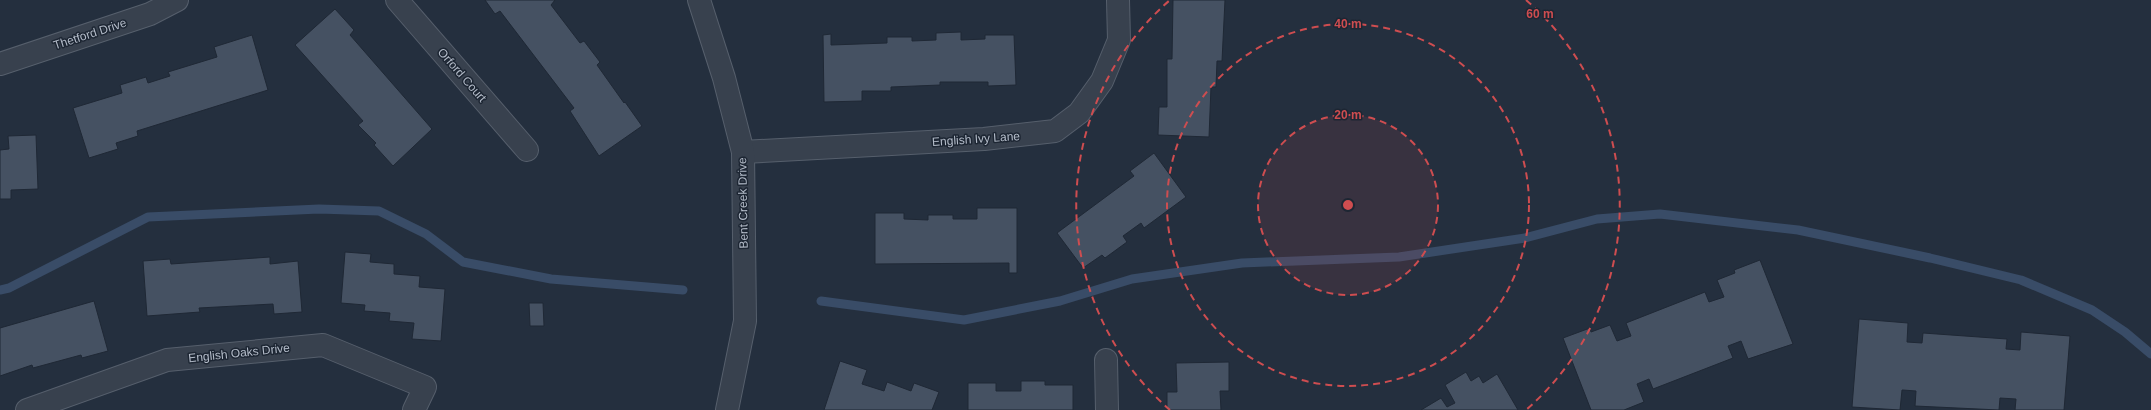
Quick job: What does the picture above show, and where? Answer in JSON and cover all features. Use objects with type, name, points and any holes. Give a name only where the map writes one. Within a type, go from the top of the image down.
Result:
[{"type":"street","name":"Thetford Drive","points":[[0,64],[150,14],[177,0]]},
{"type":"street","name":"Orford Court","points":[[396,0],[527,150]]},
{"type":"street","name":"Bent Creek Drive","points":[[699,0],[724,78],[743,152],[745,321],[727,410]]},
{"type":"street","name":"English Ivy Lane","points":[[743,152],[984,139],[1055,131],[1079,113],[1102,81],[1118,40],[1118,0]]},
{"type":"street","name":"English Oaks Drive","points":[[27,410],[167,360],[323,345],[425,387],[414,410]]},
{"type":"street","points":[[1106,360],[1106,410]]},
{"type":"building","points":[[485,0],[555,0],[551,5],[580,43],[584,41],[600,62],[597,65],[642,126],[599,156],[570,111],[574,108],[500,11],[495,14]]},
{"type":"building","points":[[1173,0],[1225,0],[1222,61],[1217,61],[1216,87],[1211,87],[1209,137],[1158,135],[1159,107],[1167,107],[1167,59],[1172,59]]},
{"type":"building","points":[[335,9],[354,30],[350,35],[432,129],[393,166],[374,145],[376,143],[358,125],[363,121],[295,45]]},
{"type":"building","points":[[961,32],[961,40],[985,39],[985,35],[1014,35],[1016,85],[988,86],[988,82],[940,82],[940,85],[891,87],[891,91],[862,91],[862,101],[824,102],[823,35],[831,34],[831,45],[887,43],[887,37],[912,37],[912,41],[936,40],[936,33]]},
{"type":"building","points":[[252,35],[268,90],[137,131],[138,136],[116,143],[118,149],[89,158],[73,108],[122,93],[120,85],[146,77],[148,83],[170,76],[168,72],[217,57],[214,47]]},
{"type":"building","points":[[36,135],[38,189],[11,190],[11,199],[0,199],[0,150],[9,149],[8,136]]},
{"type":"building","points":[[1154,153],[1186,197],[1144,228],[1141,223],[1123,236],[1127,242],[1105,258],[1102,255],[1083,268],[1057,233],[1134,176],[1130,171]]},
{"type":"building","points":[[977,208],[1017,208],[1017,273],[1009,273],[1009,263],[875,264],[875,213],[904,213],[904,219],[928,220],[928,215],[953,215],[953,219],[977,219]]},
{"type":"building","points":[[345,252],[371,254],[370,262],[394,264],[394,274],[420,276],[419,287],[445,289],[441,341],[412,339],[414,323],[389,321],[390,313],[364,311],[365,305],[341,303]]},
{"type":"building","points":[[270,257],[270,264],[298,261],[302,312],[274,314],[273,304],[199,308],[200,312],[147,316],[143,261],[170,259],[171,264]]},
{"type":"building","points":[[1760,260],[1793,344],[1748,359],[1741,341],[1728,346],[1733,358],[1653,389],[1649,379],[1637,384],[1644,402],[1624,410],[1591,410],[1563,338],[1590,328],[1591,332],[1610,325],[1617,341],[1631,336],[1626,323],[1705,292],[1709,302],[1724,297],[1717,280],[1735,273],[1734,270]]},
{"type":"building","points":[[94,301],[108,351],[82,358],[81,355],[33,368],[32,365],[0,376],[0,328]]},
{"type":"building","points":[[529,303],[543,303],[544,326],[530,326]]},
{"type":"building","points":[[1859,319],[1908,323],[1907,342],[1922,343],[1923,333],[2007,339],[2006,349],[2020,350],[2021,332],[2070,336],[2064,410],[2015,410],[2016,399],[2000,398],[1999,410],[1915,406],[1916,391],[1903,390],[1900,410],[1852,407]]},
{"type":"building","points":[[840,361],[867,370],[862,384],[884,391],[887,382],[911,391],[914,383],[939,392],[932,410],[824,410]]},
{"type":"building","points":[[1229,362],[1229,391],[1220,391],[1221,410],[1167,410],[1167,392],[1177,392],[1176,363]]},
{"type":"building","points":[[1466,372],[1471,381],[1479,376],[1483,383],[1497,374],[1518,410],[1421,410],[1441,398],[1447,407],[1455,403],[1445,385]]},
{"type":"building","points":[[1021,381],[1045,381],[1045,385],[1073,385],[1073,410],[968,410],[968,383],[996,383],[996,391],[1021,391]]},
{"type":"waterway","points":[[0,290],[9,288],[148,217],[319,209],[379,211],[426,234],[463,262],[551,279],[683,290]]},
{"type":"waterway","points":[[821,301],[964,320],[1060,301],[1132,279],[1242,263],[1399,257],[1525,238],[1597,219],[1660,214],[1798,230],[1930,258],[2021,280],[2092,310],[2125,332],[2151,354]]}]
